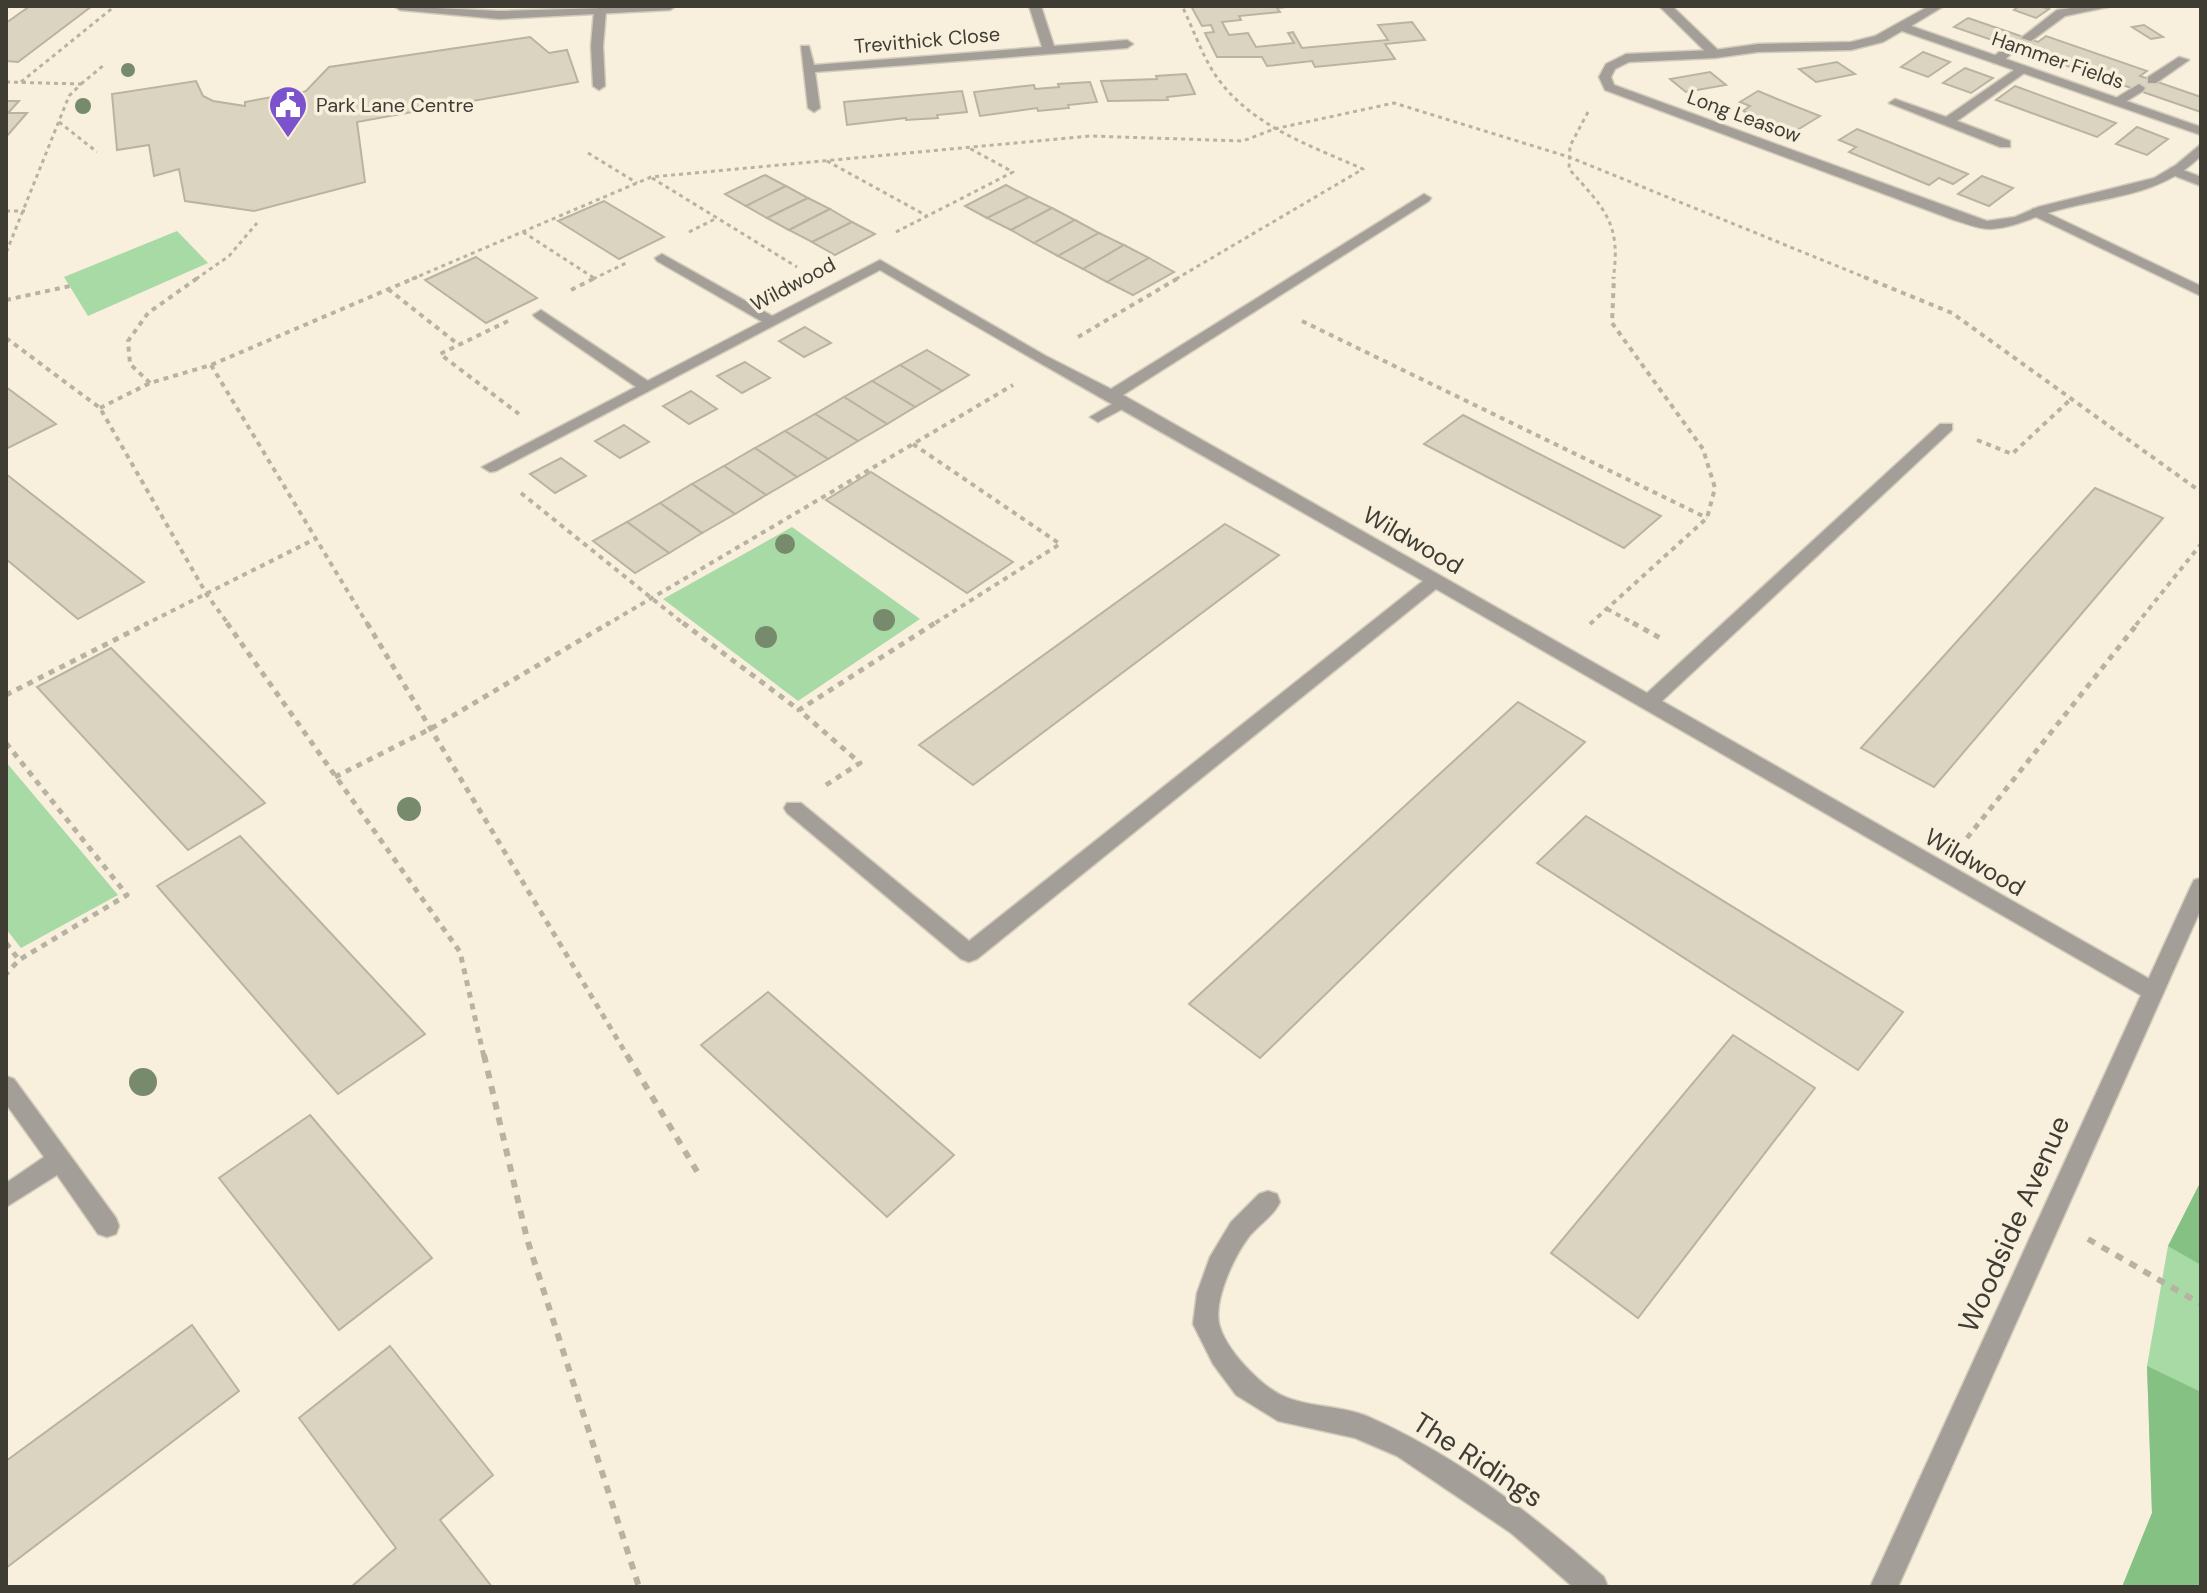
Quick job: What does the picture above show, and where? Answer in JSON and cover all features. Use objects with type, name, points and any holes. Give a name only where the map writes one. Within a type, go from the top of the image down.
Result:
[{"type":"street","points":[[400,6],[475,14],[670,6]]},
{"type":"street","points":[[1035,6],[1049,50]]},
{"type":"street","points":[[1665,6],[1715,54]]},
{"type":"street","name":"Long Leasow","points":[[1938,6],[1879,39],[1851,46],[1758,48],[1715,54],[1626,58],[1610,67],[1605,77],[1609,87],[1987,225],[2018,221],[2037,212],[2159,181],[2201,148]]},
{"type":"street","points":[[2027,38],[2061,13],[2107,6]]},
{"type":"street","points":[[599,86],[597,46],[600,11]]},
{"type":"street","name":"Hammer Fields","points":[[1902,27],[2201,131]]},
{"type":"street","name":"Trevithick Close","points":[[808,69],[1127,44]]},
{"type":"street","points":[[1997,60],[2013,47]]},
{"type":"street","points":[[805,49],[814,108]]},
{"type":"street","points":[[2152,80],[2183,60]]},
{"type":"street","points":[[1947,122],[2024,69]]},
{"type":"street","points":[[2117,101],[2139,88]]},
{"type":"street","points":[[1895,103],[2005,144]]},
{"type":"street","points":[[2175,171],[2201,182]]},
{"type":"street","points":[[1098,417],[1118,398],[1261,301],[1424,198]]},
{"type":"street","points":[[2037,212],[2201,292]]},
{"type":"street","points":[[662,258],[771,321]]},
{"type":"street","name":"Wildwood","points":[[490,467],[880,264],[1041,359],[1118,398],[2152,991]]},
{"type":"street","points":[[541,315],[645,386]]},
{"type":"street","points":[[1649,702],[1946,427]]},
{"type":"street","points":[[794,808],[969,953],[1436,580]]},
{"type":"street","name":"Woodside Avenue","points":[[1884,1587],[2201,886]]},
{"type":"street","points":[[6,1086],[107,1226]]},
{"type":"street","points":[[6,1196],[60,1160]]},
{"type":"street","name":"The Ridings","points":[[1268,1202],[1240,1230],[1219,1265],[1210,1293],[1206,1324],[1222,1355],[1245,1386],[1278,1408],[1356,1425],[1406,1447],[1521,1523],[1594,1587]]},
{"type":"path","points":[[20,83],[115,6]]},
{"type":"path","points":[[1070,342],[1363,169],[1274,129],[1246,111],[1214,73],[1182,6]]},
{"type":"path","points":[[6,253],[69,96],[104,65]]},
{"type":"path","points":[[6,82],[81,84]]},
{"type":"path","points":[[1560,651],[1707,518],[1715,488],[1703,449],[1612,323],[1608,303],[1617,245],[1610,219],[1569,169],[1570,146],[1580,122],[1609,87]]},
{"type":"path","points":[[100,408],[150,383],[211,365],[651,177],[1090,136],[1243,141],[1274,129],[1394,103],[1569,157],[1952,313],[2201,492]]},
{"type":"path","points":[[59,122],[97,152]]},
{"type":"path","points":[[880,264],[879,241],[1013,172],[968,148]]},
{"type":"path","points":[[588,153],[637,183]]},
{"type":"path","points":[[826,161],[928,216]]},
{"type":"path","points":[[651,177],[833,289]]},
{"type":"path","points":[[6,211],[25,211]]},
{"type":"path","points":[[150,383],[133,368],[126,354],[128,342],[138,325],[149,310],[225,259],[257,223]]},
{"type":"path","points":[[523,232],[595,278]]},
{"type":"path","points":[[6,300],[70,286]]},
{"type":"path","points":[[388,289],[459,345]]},
{"type":"path","points":[[1261,301],[1707,518]]},
{"type":"path","points":[[6,338],[100,408],[207,595],[460,952],[527,1239],[639,1587]]},
{"type":"path","points":[[211,365],[698,1173]]},
{"type":"path","points":[[335,777],[432,728],[1015,384]]},
{"type":"path","points":[[1946,427],[2012,454],[2071,399]]},
{"type":"path","points":[[799,710],[1060,544],[913,444]]},
{"type":"path","points":[[490,467],[650,599],[799,710],[860,763],[794,808]]},
{"type":"path","points":[[6,695],[317,538]]},
{"type":"path","points":[[1942,870],[2201,544]]},
{"type":"path","points":[[1607,609],[1696,658]]},
{"type":"path","points":[[6,743],[127,895],[19,960],[6,974]]},
{"type":"path","points":[[6,943],[19,960]]},
{"type":"path","points":[[2049,1217],[2201,1304]]},
{"type":"green space","points":[[177,231],[208,263],[88,316],[64,277]]},
{"type":"green space","points":[[792,527],[920,619],[798,701],[663,599]]},
{"type":"green space","points":[[6,762],[118,895],[21,948],[6,929]]},
{"type":"green space","points":[[2201,1181],[2201,1587],[2122,1587],[2152,1513],[2147,1366],[2168,1246]]},
{"type":"green space","points":[[2201,1181],[2201,1265],[2168,1246]]},
{"type":"green space","points":[[2147,1366],[2201,1392],[2201,1587],[2122,1587],[2152,1513]]},
{"type":"building","points":[[30,6],[92,6],[18,62],[6,61],[6,23]]},
{"type":"building","points":[[1191,6],[1295,6],[1277,8],[1280,12],[1239,16],[1241,20],[1222,22],[1229,35],[1248,33],[1256,47],[1294,43],[1288,33],[1293,32],[1302,48],[1388,40],[1378,25],[1412,22],[1425,40],[1385,44],[1395,59],[1315,67],[1312,61],[1267,66],[1262,57],[1217,57],[1205,33],[1214,32],[1211,25],[1202,26]]},
{"type":"building","points":[[2019,6],[2049,9],[2036,18],[2014,10]]},
{"type":"building","points":[[1968,18],[2038,42],[2046,36],[2147,71],[2140,76],[2201,97],[2201,112],[1954,27]]},
{"type":"building","points":[[2144,25],[2163,37],[2151,39],[2132,27]]},
{"type":"building","points":[[530,37],[549,53],[567,50],[578,82],[357,122],[365,182],[254,211],[185,201],[179,169],[154,176],[149,145],[117,150],[112,94],[196,81],[203,96],[213,101],[245,106],[245,102],[283,95],[286,98],[306,91],[329,67]]},
{"type":"building","points":[[1923,52],[1950,62],[1928,77],[1901,67]]},
{"type":"building","points":[[1837,62],[1855,74],[1816,82],[1799,69]]},
{"type":"building","points":[[1965,68],[1993,78],[1971,93],[1943,83]]},
{"type":"building","points":[[1710,72],[1726,85],[1686,92],[1670,79]]},
{"type":"building","points":[[1186,74],[1195,94],[1167,97],[1168,100],[1108,101],[1101,81],[1157,79],[1156,76]]},
{"type":"building","points":[[1090,82],[1097,102],[1068,105],[1069,108],[1038,111],[1037,108],[980,116],[974,92],[1034,85],[1035,89],[1059,87],[1058,84]]},
{"type":"building","points":[[2015,86],[2116,123],[2097,137],[1996,100]]},
{"type":"building","points":[[962,91],[967,112],[937,115],[938,118],[906,118],[847,125],[844,102]]},
{"type":"building","points":[[1758,91],[1820,116],[1794,132],[1743,111],[1750,106],[1740,102]]},
{"type":"building","points":[[6,101],[19,101],[8,113],[27,113],[6,137]]},
{"type":"building","points":[[2137,127],[2168,139],[2147,155],[2116,144]]},
{"type":"building","points":[[1857,129],[1968,174],[1953,184],[1939,178],[1929,185],[1849,152],[1856,147],[1839,140]]},
{"type":"building","points":[[765,175],[786,186],[746,206],[725,194]]},
{"type":"building","points":[[1982,176],[2013,188],[1989,206],[1958,194]]},
{"type":"building","points":[[1006,185],[1029,197],[987,218],[965,206]]},
{"type":"building","points":[[786,186],[808,198],[767,218],[746,206]]},
{"type":"building","points":[[1029,197],[1052,208],[1011,230],[987,218]]},
{"type":"building","points":[[808,198],[830,209],[789,230],[767,218]]},
{"type":"building","points":[[604,201],[664,237],[619,259],[558,221]]},
{"type":"building","points":[[1052,208],[1075,220],[1034,243],[1011,230]]},
{"type":"building","points":[[830,209],[852,222],[812,242],[789,230]]},
{"type":"building","points":[[1075,220],[1099,233],[1058,256],[1034,243]]},
{"type":"building","points":[[852,222],[875,234],[835,255],[812,242]]},
{"type":"building","points":[[1099,233],[1124,245],[1083,269],[1058,256]]},
{"type":"building","points":[[1124,245],[1149,258],[1107,282],[1083,269]]},
{"type":"building","points":[[476,257],[537,298],[486,323],[425,280]]},
{"type":"building","points":[[1149,258],[1174,272],[1133,295],[1107,282]]},
{"type":"building","points":[[805,327],[831,343],[804,357],[779,341]]},
{"type":"building","points":[[927,350],[969,375],[942,391],[900,365]]},
{"type":"building","points":[[745,362],[770,378],[742,393],[717,376]]},
{"type":"building","points":[[900,365],[942,391],[915,407],[872,381]]},
{"type":"building","points":[[872,381],[915,407],[887,424],[844,397]]},
{"type":"building","points":[[6,387],[56,424],[6,449]]},
{"type":"building","points":[[691,391],[717,409],[689,424],[663,406]]},
{"type":"building","points":[[844,397],[887,424],[858,441],[815,414]]},
{"type":"building","points":[[815,414],[858,441],[828,459],[785,431]]},
{"type":"building","points":[[1463,415],[1661,516],[1624,548],[1424,444]]},
{"type":"building","points":[[624,425],[649,442],[620,458],[595,441]]},
{"type":"building","points":[[785,431],[828,459],[797,477],[755,448]]},
{"type":"building","points":[[755,448],[797,477],[766,495],[724,466]]},
{"type":"building","points":[[561,458],[586,476],[555,493],[530,474]]},
{"type":"building","points":[[724,466],[766,495],[735,514],[692,484]]},
{"type":"building","points":[[871,472],[1013,562],[967,593],[826,500]]},
{"type":"building","points":[[6,474],[144,582],[78,619],[6,559]]},
{"type":"building","points":[[692,484],[735,514],[702,533],[660,503]]},
{"type":"building","points":[[2095,488],[2163,518],[1934,787],[1861,748]]},
{"type":"building","points":[[660,503],[702,533],[669,553],[627,522]]},
{"type":"building","points":[[627,522],[669,553],[635,573],[593,541]]},
{"type":"building","points":[[1225,524],[1279,555],[973,785],[919,745]]},
{"type":"building","points":[[111,648],[265,803],[188,850],[37,687]]},
{"type":"building","points":[[1518,702],[1585,742],[1260,1058],[1189,1004]]},
{"type":"building","points":[[1586,816],[1903,1012],[1858,1070],[1537,863]]},
{"type":"building","points":[[240,836],[425,1034],[338,1094],[157,886]]},
{"type":"building","points":[[768,992],[954,1155],[887,1217],[701,1045]]},
{"type":"building","points":[[1733,1035],[1815,1088],[1638,1318],[1551,1253]]},
{"type":"building","points":[[310,1115],[432,1258],[339,1330],[219,1178]]},
{"type":"building","points":[[192,1325],[239,1391],[6,1568],[6,1461]]},
{"type":"building","points":[[390,1346],[493,1475],[440,1520],[492,1587],[351,1587],[396,1548],[299,1418]]},
{"type":"place","name":"Park Lane Centre","points":[[288,139]]}]
